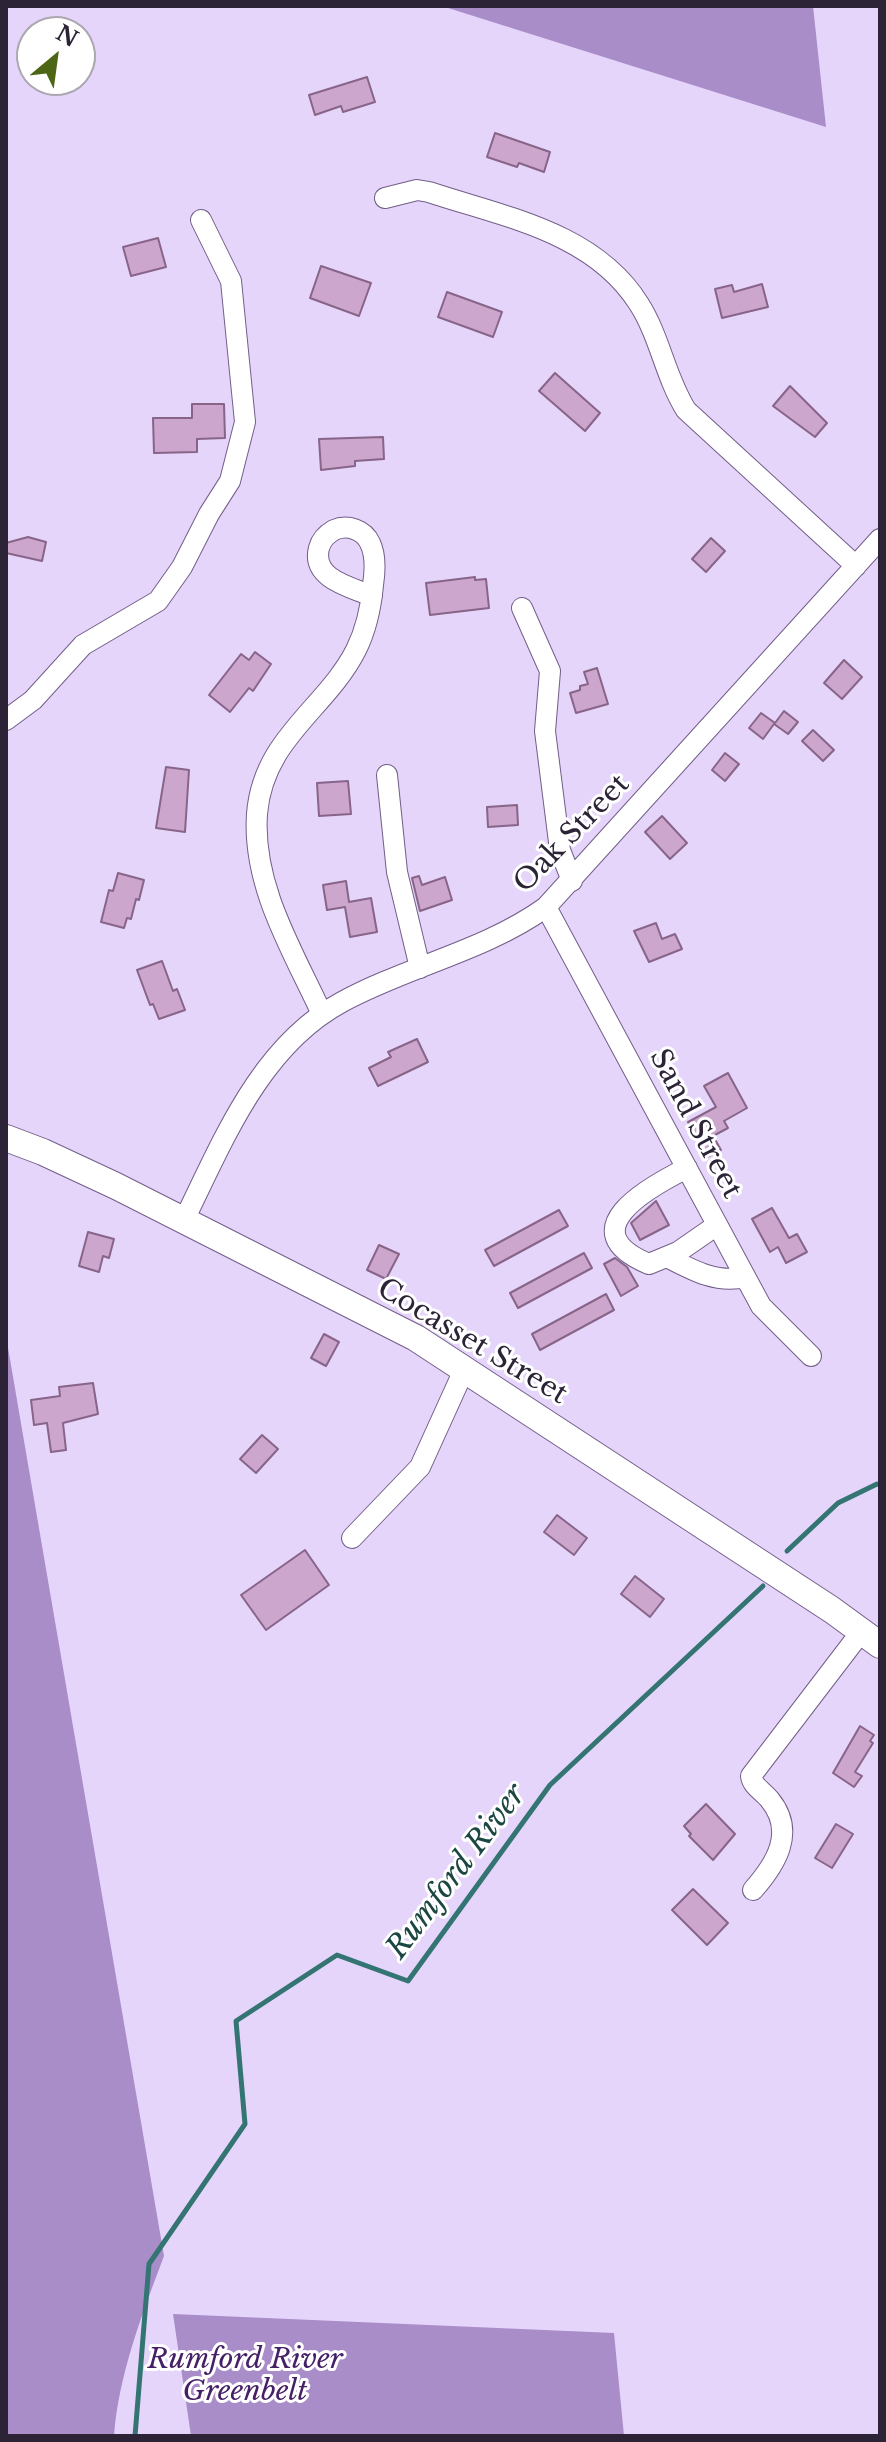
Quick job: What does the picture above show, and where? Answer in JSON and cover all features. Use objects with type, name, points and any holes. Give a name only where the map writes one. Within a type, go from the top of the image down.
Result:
[{"type":"main road","name":"Cocasset Street","points":[[6,1138],[76,1167],[386,1322],[871,1638]]},
{"type":"street","points":[[385,198],[417,190],[429,192],[544,230],[596,257],[613,271],[640,305],[658,343],[671,384],[686,410],[856,566]]},
{"type":"street","points":[[6,720],[33,700],[83,645],[158,601],[182,567],[230,481],[245,422],[231,281],[201,220]]},
{"type":"street","name":"Oak Street","points":[[184,1220],[235,1118],[283,1049],[322,1014],[361,992],[509,929],[546,907],[880,539]]},
{"type":"street","points":[[322,1014],[263,880],[257,844],[257,810],[266,776],[282,745],[356,650],[372,596]]},
{"type":"street","points":[[522,608],[550,671],[545,731],[560,850],[572,881]]},
{"type":"street","points":[[387,775],[397,872],[420,968]]},
{"type":"street","name":"Sand Street","points":[[546,907],[761,1306],[811,1356]]},
{"type":"street","points":[[687,1168],[658,1183],[627,1205],[618,1217],[613,1232],[618,1245],[636,1259],[649,1264],[667,1257],[717,1225]]},
{"type":"street","points":[[667,1257],[712,1277],[734,1280],[745,1277]]},
{"type":"street","points":[[352,1538],[420,1467],[464,1370]]},
{"type":"street","points":[[753,1890],[774,1865],[780,1850],[782,1825],[776,1808],[752,1783],[751,1776],[871,1638]]},
{"type":"green space","points":[[402,6],[813,6],[826,127],[448,8]]},
{"type":"green space","name":"Rumford River Greenbelt","points":[[6,1336],[164,2256],[126,2367],[114,2436],[6,2436]]},
{"type":"green space","name":"Rumford River Greenbelt","points":[[173,2314],[614,2333],[624,2436],[191,2436]]},
{"type":"building","points":[[367,77],[375,102],[343,112],[341,106],[315,115],[309,95]]},
{"type":"building","points":[[495,133],[550,152],[544,172],[487,157]]},
{"type":"building","points":[[158,238],[166,267],[131,276],[123,247]]},
{"type":"building","points":[[321,266],[371,283],[359,316],[310,298]]},
{"type":"building","points":[[762,284],[768,307],[722,318],[715,289],[732,285],[734,292]]},
{"type":"building","points":[[447,292],[502,312],[493,337],[438,317]]},
{"type":"building","points":[[555,373],[600,413],[585,431],[539,391]]},
{"type":"building","points":[[790,386],[827,423],[815,437],[773,406]]},
{"type":"building","points":[[192,404],[224,404],[225,438],[197,439],[197,452],[154,453],[153,418],[192,418]]},
{"type":"building","points":[[383,437],[384,459],[355,461],[355,466],[321,470],[319,439]]},
{"type":"building","points":[[28,537],[46,542],[42,561],[6,553],[6,543]]},
{"type":"building","points":[[711,538],[725,551],[706,572],[692,559]]},
{"type":"building","points":[[475,577],[475,580],[486,579],[489,608],[430,615],[426,583]]},
{"type":"building","points":[[255,652],[271,664],[253,691],[249,688],[230,712],[209,695],[241,654],[249,660]]},
{"type":"building","points":[[844,660],[862,677],[842,699],[824,683]]},
{"type":"building","points":[[597,668],[608,704],[576,713],[570,693],[588,684],[584,672]]},
{"type":"building","points":[[784,711],[798,722],[788,734],[774,724],[763,739],[749,728],[761,713],[775,723]]},
{"type":"building","points":[[813,730],[834,750],[823,761],[802,741]]},
{"type":"building","points":[[725,753],[739,764],[725,781],[712,770]]},
{"type":"building","points":[[166,767],[189,770],[185,832],[156,828]]},
{"type":"building","points":[[348,781],[351,814],[319,816],[317,783]]},
{"type":"building","points":[[517,805],[518,825],[488,827],[487,807]]},
{"type":"building","points":[[662,816],[687,843],[670,859],[645,832]]},
{"type":"building","points":[[118,873],[144,880],[139,900],[136,899],[131,919],[127,918],[124,928],[101,922],[109,890],[113,891]]},
{"type":"building","points":[[419,876],[422,885],[445,877],[452,900],[420,911],[412,878]]},
{"type":"building","points":[[346,881],[349,902],[371,898],[377,932],[350,937],[345,907],[327,910],[323,885]]},
{"type":"building","points":[[656,923],[662,939],[675,934],[682,949],[649,962],[634,931]]},
{"type":"building","points":[[162,961],[173,991],[177,989],[185,1010],[159,1019],[153,1004],[150,1005],[137,970]]},
{"type":"building","points":[[417,1039],[428,1062],[378,1086],[369,1068],[391,1057],[388,1052]]},
{"type":"building","points":[[728,1073],[747,1108],[724,1121],[728,1128],[713,1136],[721,1150],[707,1157],[688,1122],[716,1107],[704,1086]]},
{"type":"building","points":[[656,1201],[669,1225],[640,1240],[631,1223]]},
{"type":"building","points":[[772,1208],[789,1238],[797,1234],[807,1252],[786,1263],[778,1247],[770,1252],[752,1219]]},
{"type":"building","points":[[559,1210],[568,1226],[494,1266],[485,1250]]},
{"type":"building","points":[[88,1232],[114,1239],[109,1258],[103,1256],[99,1272],[79,1266]]},
{"type":"building","points":[[379,1245],[399,1254],[386,1279],[367,1270]]},
{"type":"building","points":[[584,1253],[592,1268],[518,1308],[510,1293]]},
{"type":"building","points":[[615,1258],[627,1267],[638,1286],[621,1296],[604,1264]]},
{"type":"building","points":[[606,1294],[614,1310],[540,1350],[532,1334]]},
{"type":"building","points":[[324,1334],[339,1342],[326,1366],[311,1358]]},
{"type":"building","points":[[93,1383],[98,1414],[63,1423],[66,1450],[51,1452],[47,1423],[34,1425],[31,1400],[60,1396],[59,1387]]},
{"type":"building","points":[[262,1435],[278,1449],[256,1473],[240,1459]]},
{"type":"building","points":[[557,1515],[587,1538],[574,1555],[544,1532]]},
{"type":"building","points":[[305,1550],[329,1585],[266,1630],[241,1595]]},
{"type":"building","points":[[635,1576],[664,1599],[650,1617],[621,1594]]},
{"type":"building","points":[[860,1726],[874,1735],[870,1741],[873,1743],[855,1772],[862,1776],[854,1787],[833,1773]]},
{"type":"building","points":[[706,1804],[735,1834],[713,1860],[689,1836],[691,1834],[684,1826]]},
{"type":"building","points":[[836,1824],[853,1834],[832,1868],[815,1858]]},
{"type":"building","points":[[693,1889],[728,1923],[707,1945],[672,1910]]},
{"type":"waterway","name":"Rumford River","points":[[787,1551],[838,1503],[880,1485]]},
{"type":"waterway","name":"Rumford River","points":[[135,2436],[149,2264],[245,2124],[236,2021],[337,1955],[408,1981],[550,1785],[763,1586]]}]
